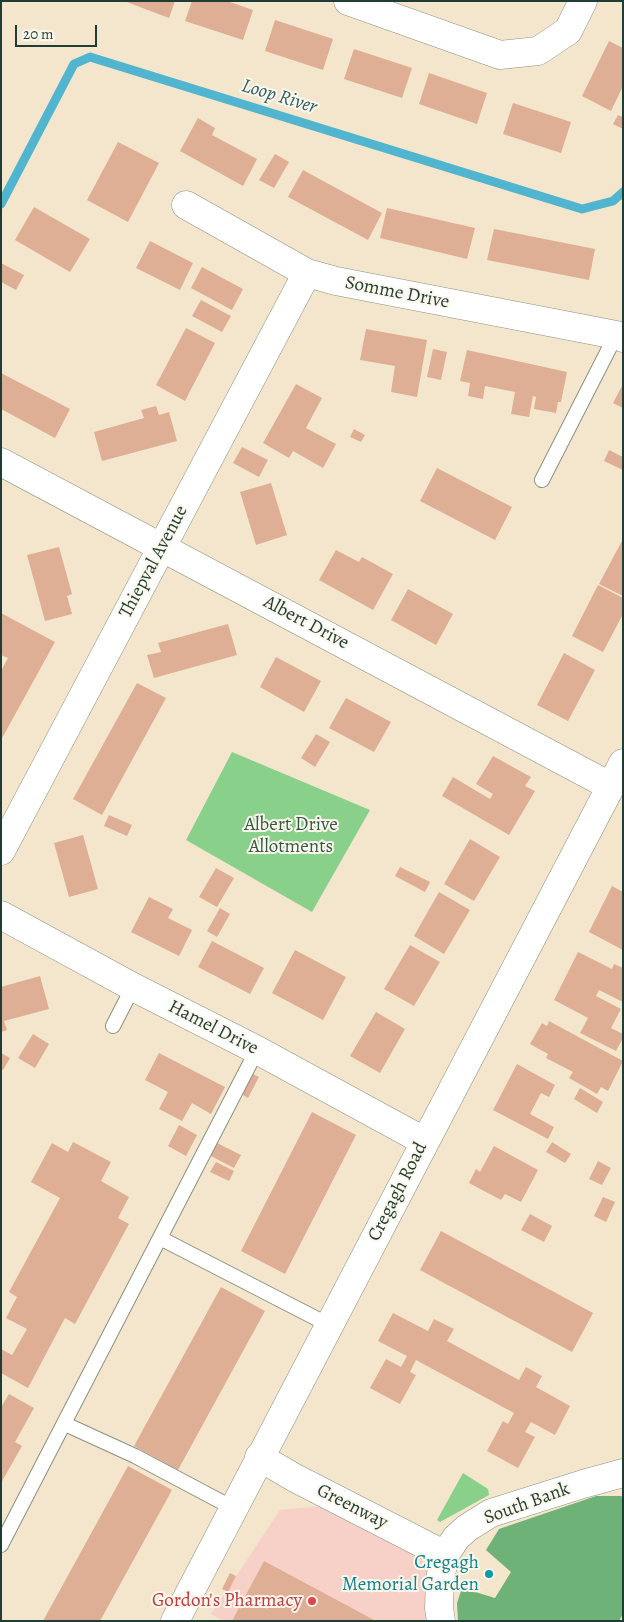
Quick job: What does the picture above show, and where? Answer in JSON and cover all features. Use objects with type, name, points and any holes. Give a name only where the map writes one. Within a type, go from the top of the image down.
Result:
[{"type":"street","points":[[348,1],[500,54],[538,51],[568,30],[583,1]]},
{"type":"street","name":"Somme Drive","points":[[186,205],[307,273],[336,281],[620,336]]},
{"type":"street","name":"Thiepval Avenue","points":[[1,851],[307,273]]},
{"type":"street","name":"Albert Drive","points":[[1,462],[161,546],[617,775]]},
{"type":"street","name":"Cregagh Road","points":[[175,1621],[424,1141],[617,775]]},
{"type":"street","name":"Hamel Drive","points":[[1,915],[133,987],[257,1050],[424,1141]]},
{"type":"street","name":"Greenway","points":[[259,1457],[295,1478],[445,1555]]},
{"type":"street","name":"South Bank","points":[[445,1555],[456,1538],[467,1528],[491,1513],[623,1473]]},
{"type":"street","points":[[441,1621],[439,1608],[440,1578],[445,1555]]},
{"type":"lane","points":[[542,480],[620,336]]},
{"type":"lane","points":[[113,1026],[133,987]]},
{"type":"lane","points":[[1,1545],[257,1050]]},
{"type":"lane","points":[[160,1238],[329,1325]]},
{"type":"lane","points":[[65,1424],[135,1456],[233,1508]]},
{"type":"shaded area","points":[[321,1506],[424,1558],[431,1576],[429,1621],[223,1621],[211,1614],[280,1510]]},
{"type":"green space","name":"Albert Drive Allotments","points":[[232,752],[370,810],[312,912],[186,840]]},
{"type":"green space","points":[[463,1473],[488,1489],[489,1495],[440,1522],[437,1520]]},
{"type":"green space","points":[[596,1496],[623,1497],[623,1614],[619,1621],[458,1621],[457,1603],[462,1588],[495,1598],[511,1572],[486,1550],[499,1529]]},
{"type":"building","points":[[124,1],[175,1],[169,18]]},
{"type":"building","points":[[192,1],[227,1],[253,10],[243,40],[185,21]]},
{"type":"building","points":[[275,20],[333,39],[323,70],[265,51]]},
{"type":"building","points":[[609,41],[623,48],[623,86],[611,111],[582,96]]},
{"type":"building","points":[[354,49],[412,68],[402,98],[344,79]]},
{"type":"building","points":[[429,73],[487,93],[477,124],[419,104]]},
{"type":"building","points":[[513,103],[571,122],[561,153],[503,134]]},
{"type":"building","points":[[618,115],[623,117],[623,129],[613,124]]},
{"type":"building","points":[[198,118],[215,128],[212,135],[257,159],[243,186],[180,151]]},
{"type":"building","points":[[118,142],[159,163],[128,222],[87,200]]},
{"type":"building","points":[[275,154],[289,162],[274,188],[259,180]]},
{"type":"building","points":[[303,170],[382,213],[368,240],[288,197]]},
{"type":"building","points":[[34,207],[90,239],[70,272],[15,240]]},
{"type":"building","points":[[387,208],[475,228],[467,259],[380,238]]},
{"type":"building","points":[[494,229],[595,249],[589,280],[487,260]]},
{"type":"building","points":[[150,241],[193,263],[180,290],[136,268]]},
{"type":"building","points":[[1,263],[24,275],[16,290],[1,282]]},
{"type":"building","points":[[202,267],[243,289],[232,310],[191,288]]},
{"type":"building","points":[[201,300],[231,316],[222,332],[192,316]]},
{"type":"building","points":[[186,328],[215,343],[185,401],[156,385]]},
{"type":"building","points":[[366,329],[427,340],[417,397],[391,392],[395,366],[360,360]]},
{"type":"building","points":[[433,349],[447,352],[441,380],[427,377]]},
{"type":"building","points":[[467,350],[567,372],[561,402],[558,402],[556,413],[534,409],[536,397],[533,396],[529,417],[511,414],[515,392],[485,386],[483,399],[468,396],[470,383],[460,381]]},
{"type":"building","points":[[1,373],[70,409],[55,438],[1,409]]},
{"type":"building","points":[[296,384],[322,398],[306,428],[336,444],[323,468],[293,451],[289,458],[263,443]]},
{"type":"building","points":[[623,384],[623,408],[613,403]]},
{"type":"building","points":[[156,406],[159,415],[169,412],[177,441],[102,461],[94,432],[144,418],[141,410]]},
{"type":"building","points":[[354,429],[365,435],[361,442],[350,437]]},
{"type":"building","points":[[242,447],[268,460],[259,477],[233,463]]},
{"type":"building","points":[[609,450],[623,457],[623,470],[604,461]]},
{"type":"building","points":[[437,468],[512,507],[495,540],[420,501]]},
{"type":"building","points":[[271,483],[287,535],[256,545],[240,492]]},
{"type":"building","points":[[623,539],[623,596],[599,584]]},
{"type":"building","points":[[59,547],[72,594],[67,596],[72,614],[45,621],[27,555]]},
{"type":"building","points":[[336,550],[359,562],[362,557],[393,574],[373,610],[319,580]]},
{"type":"building","points":[[598,585],[623,598],[623,614],[603,652],[572,636]]},
{"type":"building","points":[[408,589],[453,614],[436,645],[391,620]]},
{"type":"building","points":[[1,613],[55,642],[1,740],[1,671],[8,658],[1,655]]},
{"type":"building","points":[[228,624],[237,655],[154,678],[147,655],[161,652],[158,643]]},
{"type":"building","points":[[564,653],[595,670],[568,721],[537,705]]},
{"type":"building","points":[[276,657],[321,681],[304,712],[260,687]]},
{"type":"building","points":[[137,683],[166,698],[102,815],[73,799]]},
{"type":"building","points":[[346,698],[391,722],[374,752],[329,728]]},
{"type":"building","points":[[316,734],[330,742],[315,767],[301,758]]},
{"type":"building","points":[[493,756],[531,777],[525,786],[535,791],[509,835],[442,796],[453,777],[490,799],[493,794],[476,784]]},
{"type":"building","points":[[109,815],[132,825],[127,836],[104,826]]},
{"type":"building","points":[[83,835],[98,889],[69,897],[54,843]]},
{"type":"building","points":[[470,839],[500,857],[474,901],[444,884]]},
{"type":"building","points":[[400,867],[430,882],[425,892],[395,876]]},
{"type":"building","points":[[216,868],[234,878],[217,907],[199,897]]},
{"type":"building","points":[[612,886],[623,892],[623,950],[589,932]]},
{"type":"building","points":[[439,892],[470,910],[444,954],[414,936]]},
{"type":"building","points":[[149,897],[173,909],[168,918],[192,930],[179,956],[131,932]]},
{"type":"building","points":[[220,908],[230,914],[217,937],[207,931]]},
{"type":"building","points":[[212,941],[264,968],[250,994],[198,967]]},
{"type":"building","points":[[410,945],[440,962],[414,1006],[384,989]]},
{"type":"building","points":[[295,950],[346,977],[323,1020],[272,993]]},
{"type":"building","points":[[578,952],[612,969],[614,964],[623,968],[623,1002],[599,990],[596,996],[621,1009],[611,1028],[623,1034],[623,1038],[616,1051],[580,1033],[588,1018],[554,1000]]},
{"type":"building","points":[[40,976],[49,1009],[4,1021],[7,1030],[1,1032],[1,987]]},
{"type":"building","points":[[376,1012],[405,1029],[380,1073],[350,1056]]},
{"type":"building","points":[[549,1021],[623,1061],[608,1091],[601,1087],[597,1094],[569,1078],[573,1072],[546,1058],[548,1054],[530,1044],[542,1023],[547,1026]]},
{"type":"building","points":[[33,1034],[49,1044],[35,1068],[18,1058]]},
{"type":"building","points":[[1,1053],[10,1058],[3,1070],[1,1069]]},
{"type":"building","points":[[159,1053],[225,1087],[211,1114],[192,1103],[182,1121],[159,1109],[168,1092],[145,1080]]},
{"type":"building","points":[[517,1064],[555,1085],[549,1097],[541,1093],[530,1114],[554,1127],[548,1139],[493,1110]]},
{"type":"building","points":[[247,1071],[259,1077],[248,1098],[236,1091]]},
{"type":"building","points":[[580,1088],[603,1102],[597,1113],[574,1099]]},
{"type":"building","points":[[312,1112],[356,1135],[285,1274],[241,1251]]},
{"type":"building","points":[[179,1125],[197,1135],[186,1156],[168,1146]]},
{"type":"building","points":[[73,1142],[111,1162],[101,1181],[129,1197],[118,1218],[129,1224],[75,1324],[65,1318],[28,1388],[1,1373],[1,1349],[12,1355],[27,1329],[6,1318],[17,1297],[9,1292],[60,1198],[31,1182],[52,1143],[68,1152]]},
{"type":"building","points":[[215,1142],[241,1155],[234,1168],[209,1155]]},
{"type":"building","points":[[552,1142],[571,1154],[565,1163],[546,1152]]},
{"type":"building","points":[[494,1146],[538,1170],[521,1202],[505,1194],[501,1200],[469,1183],[476,1169],[480,1172]]},
{"type":"building","points":[[598,1161],[611,1168],[602,1185],[589,1179]]},
{"type":"building","points":[[216,1162],[234,1171],[229,1181],[210,1172]]},
{"type":"building","points":[[603,1197],[615,1202],[606,1222],[594,1216]]},
{"type":"building","points":[[530,1214],[552,1226],[544,1242],[521,1230]]},
{"type":"building","points":[[441,1231],[593,1313],[572,1352],[420,1270]]},
{"type":"building","points":[[221,1287],[265,1311],[178,1470],[134,1446]]},
{"type":"building","points":[[393,1313],[428,1331],[434,1319],[454,1329],[447,1341],[519,1380],[526,1367],[542,1376],[536,1387],[570,1406],[555,1435],[531,1422],[525,1432],[535,1437],[518,1468],[487,1451],[503,1421],[508,1424],[514,1413],[416,1360],[410,1372],[416,1375],[400,1404],[370,1388],[386,1359],[401,1367],[407,1356],[378,1341]]},
{"type":"building","points":[[9,1394],[34,1408],[15,1442],[22,1446],[1,1483],[1,1407]]},
{"type":"building","points":[[128,1466],[172,1490],[100,1621],[43,1621]]},
{"type":"building","points":[[264,1561],[376,1621],[232,1621]]},
{"type":"building","points":[[230,1573],[236,1576],[228,1592],[222,1589]]},
{"type":"waterway","name":"Loop River","points":[[1,204],[74,64],[90,57],[582,209],[613,201],[623,192]]},
{"type":"place","name":"Cregagh Memorial Garden","points":[[489,1574]]},
{"type":"place","name":"Gordon's Pharmacy","points":[[312,1601]]}]
